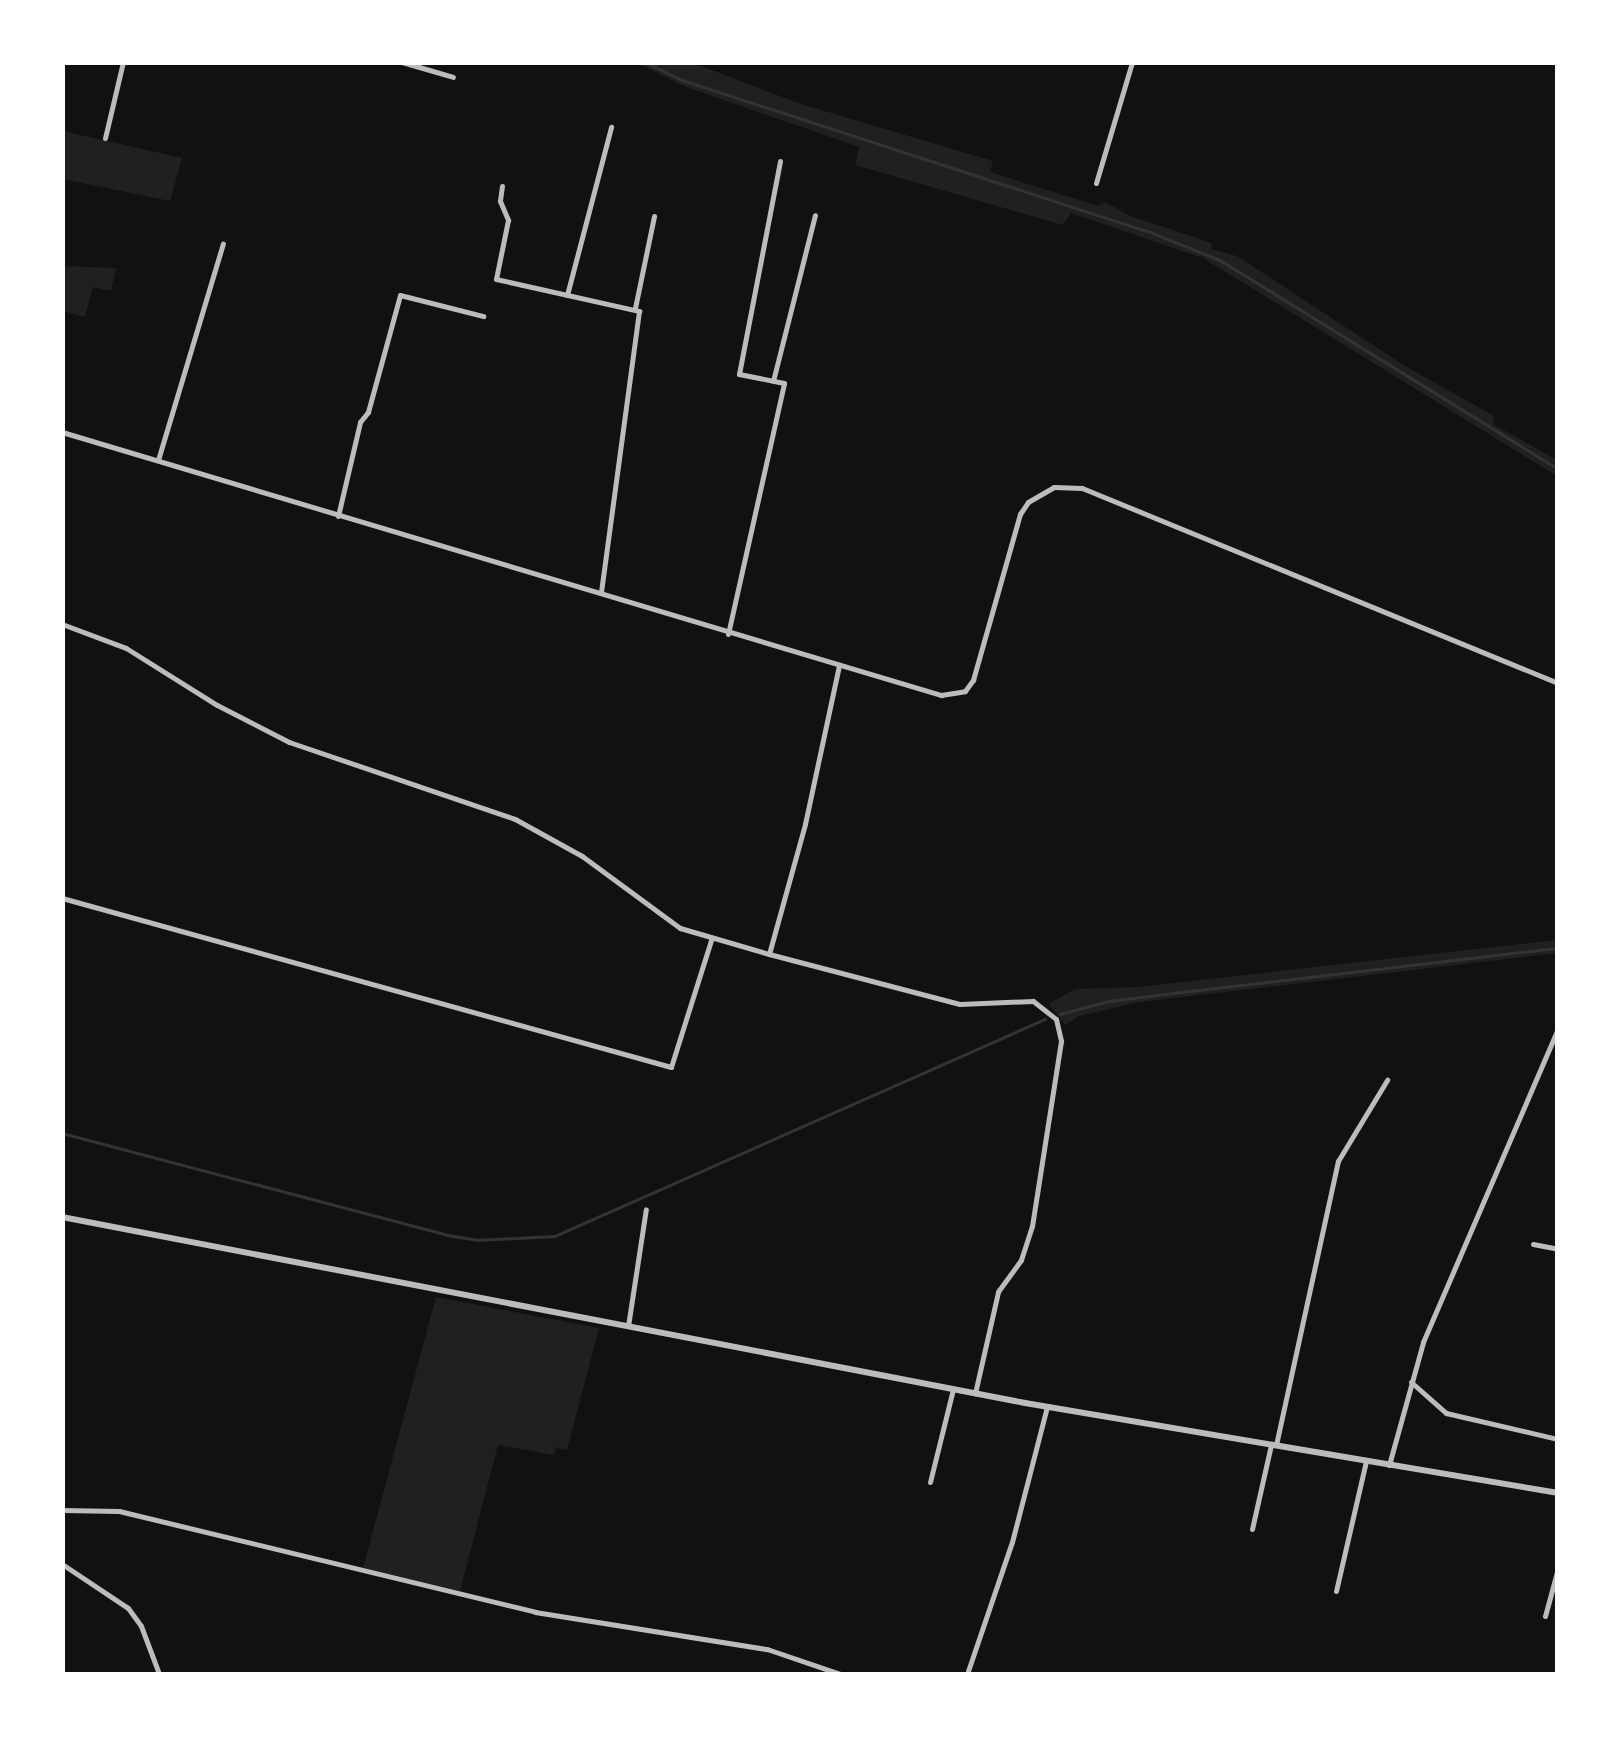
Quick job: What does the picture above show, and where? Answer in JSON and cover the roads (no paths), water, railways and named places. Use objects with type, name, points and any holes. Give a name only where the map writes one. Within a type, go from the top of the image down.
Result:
[{"type":"street","points":[[106,138],[123,62]]},
{"type":"street","points":[[402,62],[453,77]]},
{"type":"street","points":[[1096,183],[1132,62]]},
{"type":"street","points":[[567,295],[611,127]]},
{"type":"street","points":[[728,634],[784,383],[739,374],[780,161]]},
{"type":"street","points":[[502,186],[500,201],[508,220],[496,279],[639,311],[636,356],[601,592]]},
{"type":"street","points":[[635,308],[654,216]]},
{"type":"street","points":[[773,381],[814,216]]},
{"type":"street","points":[[158,460],[222,244]]},
{"type":"street","points":[[338,516],[360,422],[368,412],[400,294],[483,316]]},
{"type":"street","points":[[62,432],[940,696],[965,692],[973,680],[1020,514],[1028,502],[1054,487],[1082,488],[1558,683]]},
{"type":"street","points":[[62,624],[126,648],[217,705],[288,742],[352,767],[490,808],[546,833],[670,922],[712,940],[960,1004],[1024,1000],[1048,1011],[1061,1041],[1035,1210],[1026,1250],[998,1292],[975,1394]]},
{"type":"street","points":[[769,954],[805,824],[839,664]]},
{"type":"street","points":[[62,898],[672,1068],[712,940]]},
{"type":"street","points":[[1389,1464],[1411,1382],[1452,1269],[1558,1029]]},
{"type":"street","points":[[1252,1529],[1341,1153],[1387,1080]]},
{"type":"street","points":[[628,1326],[646,1208]]},
{"type":"street","points":[[62,1218],[975,1394],[1558,1493]]},
{"type":"street","points":[[1533,1244],[1558,1249]]},
{"type":"street","points":[[1411,1382],[1446,1413],[1558,1439]]},
{"type":"street","points":[[930,1482],[953,1389]]},
{"type":"street","points":[[967,1674],[1012,1542],[1047,1407]]},
{"type":"street","points":[[1336,1591],[1366,1460]]},
{"type":"street","points":[[62,1510],[119,1510],[535,1612],[750,1645],[840,1674]]},
{"type":"street","points":[[62,1564],[128,1608],[141,1626],[159,1674]]},
{"type":"street","points":[[1545,1616],[1558,1568]]},
{"type":"waterway","points":[[645,62],[682,80],[1145,230],[1220,260],[1558,469]]},
{"type":"waterway","points":[[1060,1014],[1109,1001],[1558,948]]},
{"type":"waterway","points":[[62,1133],[447,1235],[477,1240],[555,1236],[1045,1019]]}]
